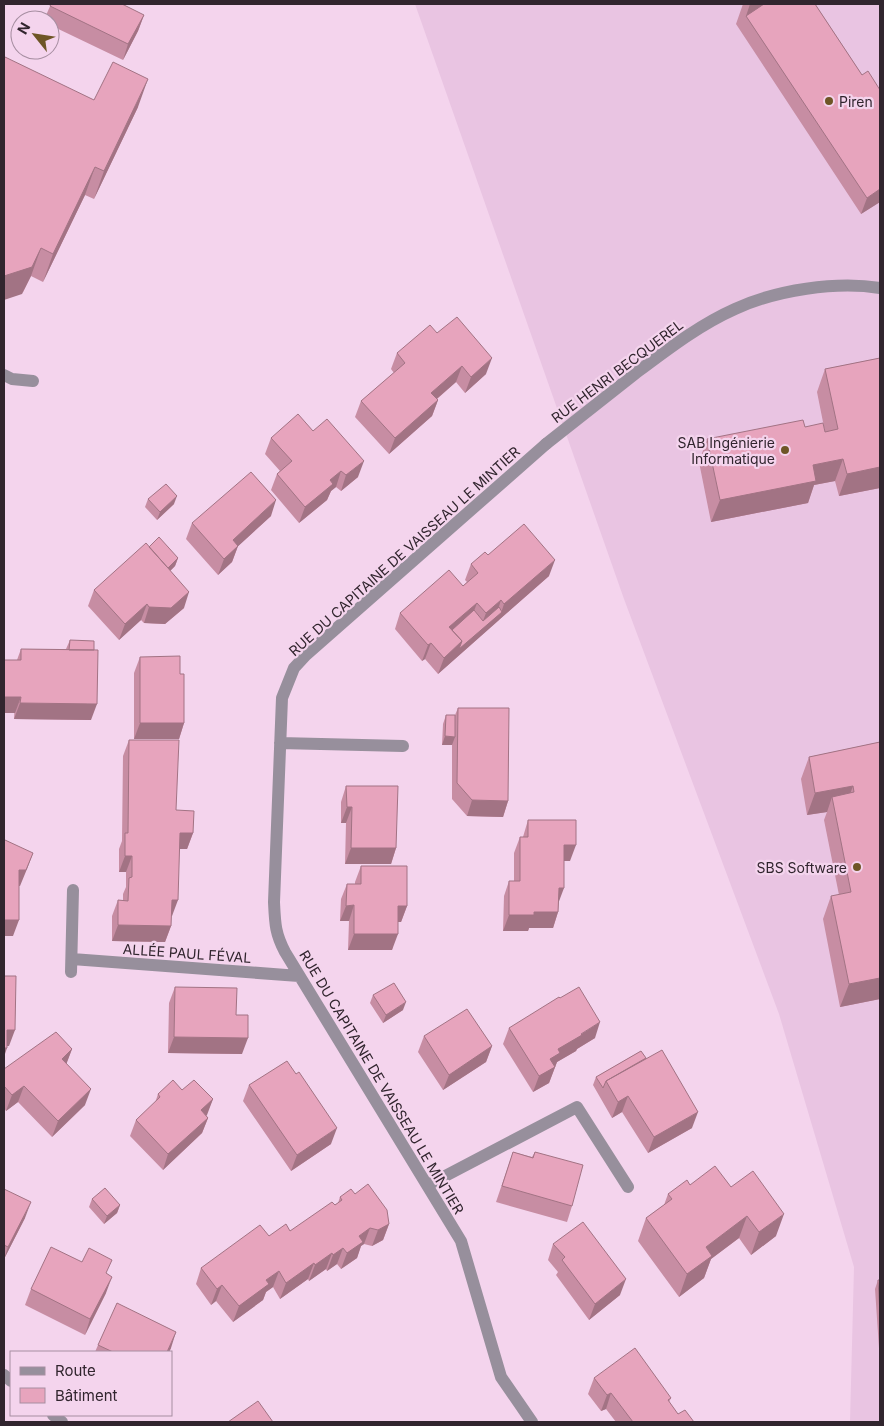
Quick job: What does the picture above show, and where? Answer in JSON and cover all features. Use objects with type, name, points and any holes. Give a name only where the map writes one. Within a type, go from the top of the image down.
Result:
[{"type":"street","name":"RUE HENRI BECQUEREL","points":[[546,444],[672,346],[700,328],[736,309],[767,298],[838,285],[880,288]]},
{"type":"street","points":[[4,375],[12,379],[33,381]]},
{"type":"street","name":"RUE DU CAPITAINE DE VAISSEAU LE MINTIER","points":[[532,1422],[501,1377],[462,1241],[299,976],[278,938],[275,926],[274,902],[282,698],[294,668],[306,655],[546,444]]},
{"type":"street","points":[[280,743],[403,746]]},
{"type":"street","name":"ALLÉE PAUL FÉVAL","points":[[73,890],[71,966],[299,976]]},
{"type":"street","points":[[428,1185],[577,1107],[628,1187]]},
{"type":"shaded area","points":[[415,4],[880,4],[880,1422],[850,1422],[854,1267],[779,1014],[624,599]]},
{"type":"building","points":[[51,4],[122,4],[144,15],[128,44],[50,6]]},
{"type":"building","name":"Piren","points":[[764,4],[815,4],[862,75],[868,71],[880,90],[880,189],[867,198],[746,16]]},
{"type":"building","points":[[5,57],[94,100],[113,62],[148,79],[104,171],[95,167],[53,254],[41,248],[32,267],[4,276]]},
{"type":"building","points":[[457,317],[492,358],[471,377],[462,366],[431,393],[438,400],[395,438],[361,401],[405,363],[397,353],[430,325],[437,333]]},
{"type":"building","name":"SAB Ingénierie Informatique","points":[[880,358],[880,467],[847,474],[843,459],[813,465],[816,481],[720,500],[707,439],[803,420],[805,427],[823,423],[825,432],[838,429],[825,369]]},
{"type":"building","points":[[298,414],[313,431],[327,419],[364,461],[346,475],[341,471],[330,480],[333,484],[305,507],[277,474],[292,461],[271,438]]},
{"type":"building","points":[[251,472],[276,500],[233,540],[238,546],[224,559],[192,523]]},
{"type":"building","points":[[166,484],[177,496],[160,512],[148,499]]},
{"type":"building","points":[[524,524],[555,560],[504,604],[501,600],[486,613],[477,603],[449,627],[462,641],[444,658],[431,643],[428,645],[400,613],[449,570],[463,586],[478,573],[471,564],[485,552],[488,555]]},
{"type":"building","points":[[159,537],[178,558],[168,568],[149,547]]},
{"type":"building","points":[[146,543],[189,592],[171,608],[149,607],[147,604],[125,624],[94,590]]},
{"type":"building","points":[[499,607],[502,612],[459,649],[462,641],[452,630],[474,610],[483,621]]},
{"type":"building","points":[[70,640],[94,641],[94,650],[69,650]]},
{"type":"building","points":[[21,649],[98,650],[97,704],[20,703],[21,697],[4,697],[4,660],[21,660]]},
{"type":"building","points":[[180,656],[180,674],[184,674],[184,723],[140,723],[140,657]]},
{"type":"building","points":[[458,708],[509,708],[508,801],[472,800],[457,783]]},
{"type":"building","points":[[446,715],[455,715],[455,737],[445,736]]},
{"type":"building","points":[[129,740],[179,740],[176,810],[194,811],[193,833],[180,833],[178,900],[172,900],[171,926],[118,925],[118,900],[128,901],[129,878],[132,877],[132,856],[125,856],[125,833],[128,833]]},
{"type":"building","name":"SBS Software","points":[[880,742],[880,978],[849,984],[831,896],[851,892],[832,797],[854,792],[853,786],[815,793],[809,757]]},
{"type":"building","points":[[346,786],[398,786],[396,848],[351,848],[352,807],[347,807]]},
{"type":"building","points":[[528,820],[576,820],[576,845],[564,845],[564,888],[559,888],[558,912],[534,912],[534,915],[509,915],[509,881],[520,881],[520,837],[528,837]]},
{"type":"building","points":[[4,840],[33,853],[26,870],[19,870],[19,920],[4,920]]},
{"type":"building","points":[[361,866],[407,866],[407,906],[398,906],[398,934],[354,934],[354,905],[346,906],[347,884],[361,884]]},
{"type":"building","points":[[4,976],[16,976],[15,1030],[7,1030],[7,1048],[4,1048]]},
{"type":"building","points":[[394,983],[406,1002],[386,1015],[373,995]]},
{"type":"building","points":[[175,987],[237,988],[236,1015],[248,1015],[248,1038],[174,1037]]},
{"type":"building","points":[[579,987],[600,1022],[558,1049],[560,1053],[550,1059],[555,1067],[539,1076],[509,1028]]},
{"type":"building","points":[[467,1009],[492,1046],[449,1075],[424,1036]]},
{"type":"building","points":[[56,1032],[72,1049],[62,1059],[91,1089],[58,1121],[24,1086],[12,1095],[4,1086],[4,1069]]},
{"type":"building","points":[[662,1050],[698,1112],[654,1137],[628,1096],[618,1102],[606,1081]]},
{"type":"building","points":[[641,1051],[646,1058],[606,1081],[603,1088],[596,1077]]},
{"type":"building","points":[[287,1061],[296,1074],[299,1072],[337,1128],[297,1155],[249,1085]]},
{"type":"building","points":[[173,1080],[182,1090],[194,1080],[213,1099],[201,1110],[208,1118],[168,1154],[136,1120],[160,1097],[158,1094]]},
{"type":"building","points":[[513,1152],[533,1158],[535,1152],[583,1165],[572,1206],[502,1186]]},
{"type":"building","points":[[715,1166],[731,1187],[753,1171],[784,1214],[759,1232],[747,1216],[706,1247],[712,1256],[687,1274],[646,1218],[672,1199],[668,1194],[687,1180],[690,1185]]},
{"type":"building","points":[[368,1184],[387,1210],[389,1224],[378,1230],[370,1228],[359,1236],[363,1242],[347,1253],[343,1248],[333,1255],[332,1253],[286,1283],[279,1271],[266,1280],[269,1284],[239,1306],[222,1285],[217,1289],[201,1268],[260,1225],[269,1236],[286,1224],[290,1231],[332,1202],[335,1205],[342,1200],[340,1197],[351,1189],[355,1194]]},
{"type":"building","points":[[105,1188],[120,1205],[107,1216],[92,1199]]},
{"type":"building","points":[[4,1189],[31,1202],[8,1247],[4,1245]]},
{"type":"building","points":[[583,1222],[626,1279],[595,1304],[562,1260],[565,1257],[553,1244]]},
{"type":"building","points":[[51,1247],[82,1262],[89,1248],[112,1260],[106,1273],[112,1277],[90,1319],[31,1289]]},
{"type":"building","points":[[878,1280],[880,1280],[880,1314]]},
{"type":"building","points":[[117,1303],[176,1332],[167,1351],[111,1351],[98,1345]]},
{"type":"building","points":[[635,1348],[671,1398],[668,1400],[678,1414],[685,1410],[694,1422],[633,1422],[611,1393],[607,1395],[594,1378]]},
{"type":"building","points":[[258,1401],[273,1422],[228,1422]]},
{"type":"place","name":"Piren","points":[[829,101]]},
{"type":"place","name":"SAB Ingénierie Informatique","points":[[785,450]]},
{"type":"place","name":"SBS Software","points":[[857,867]]}]
